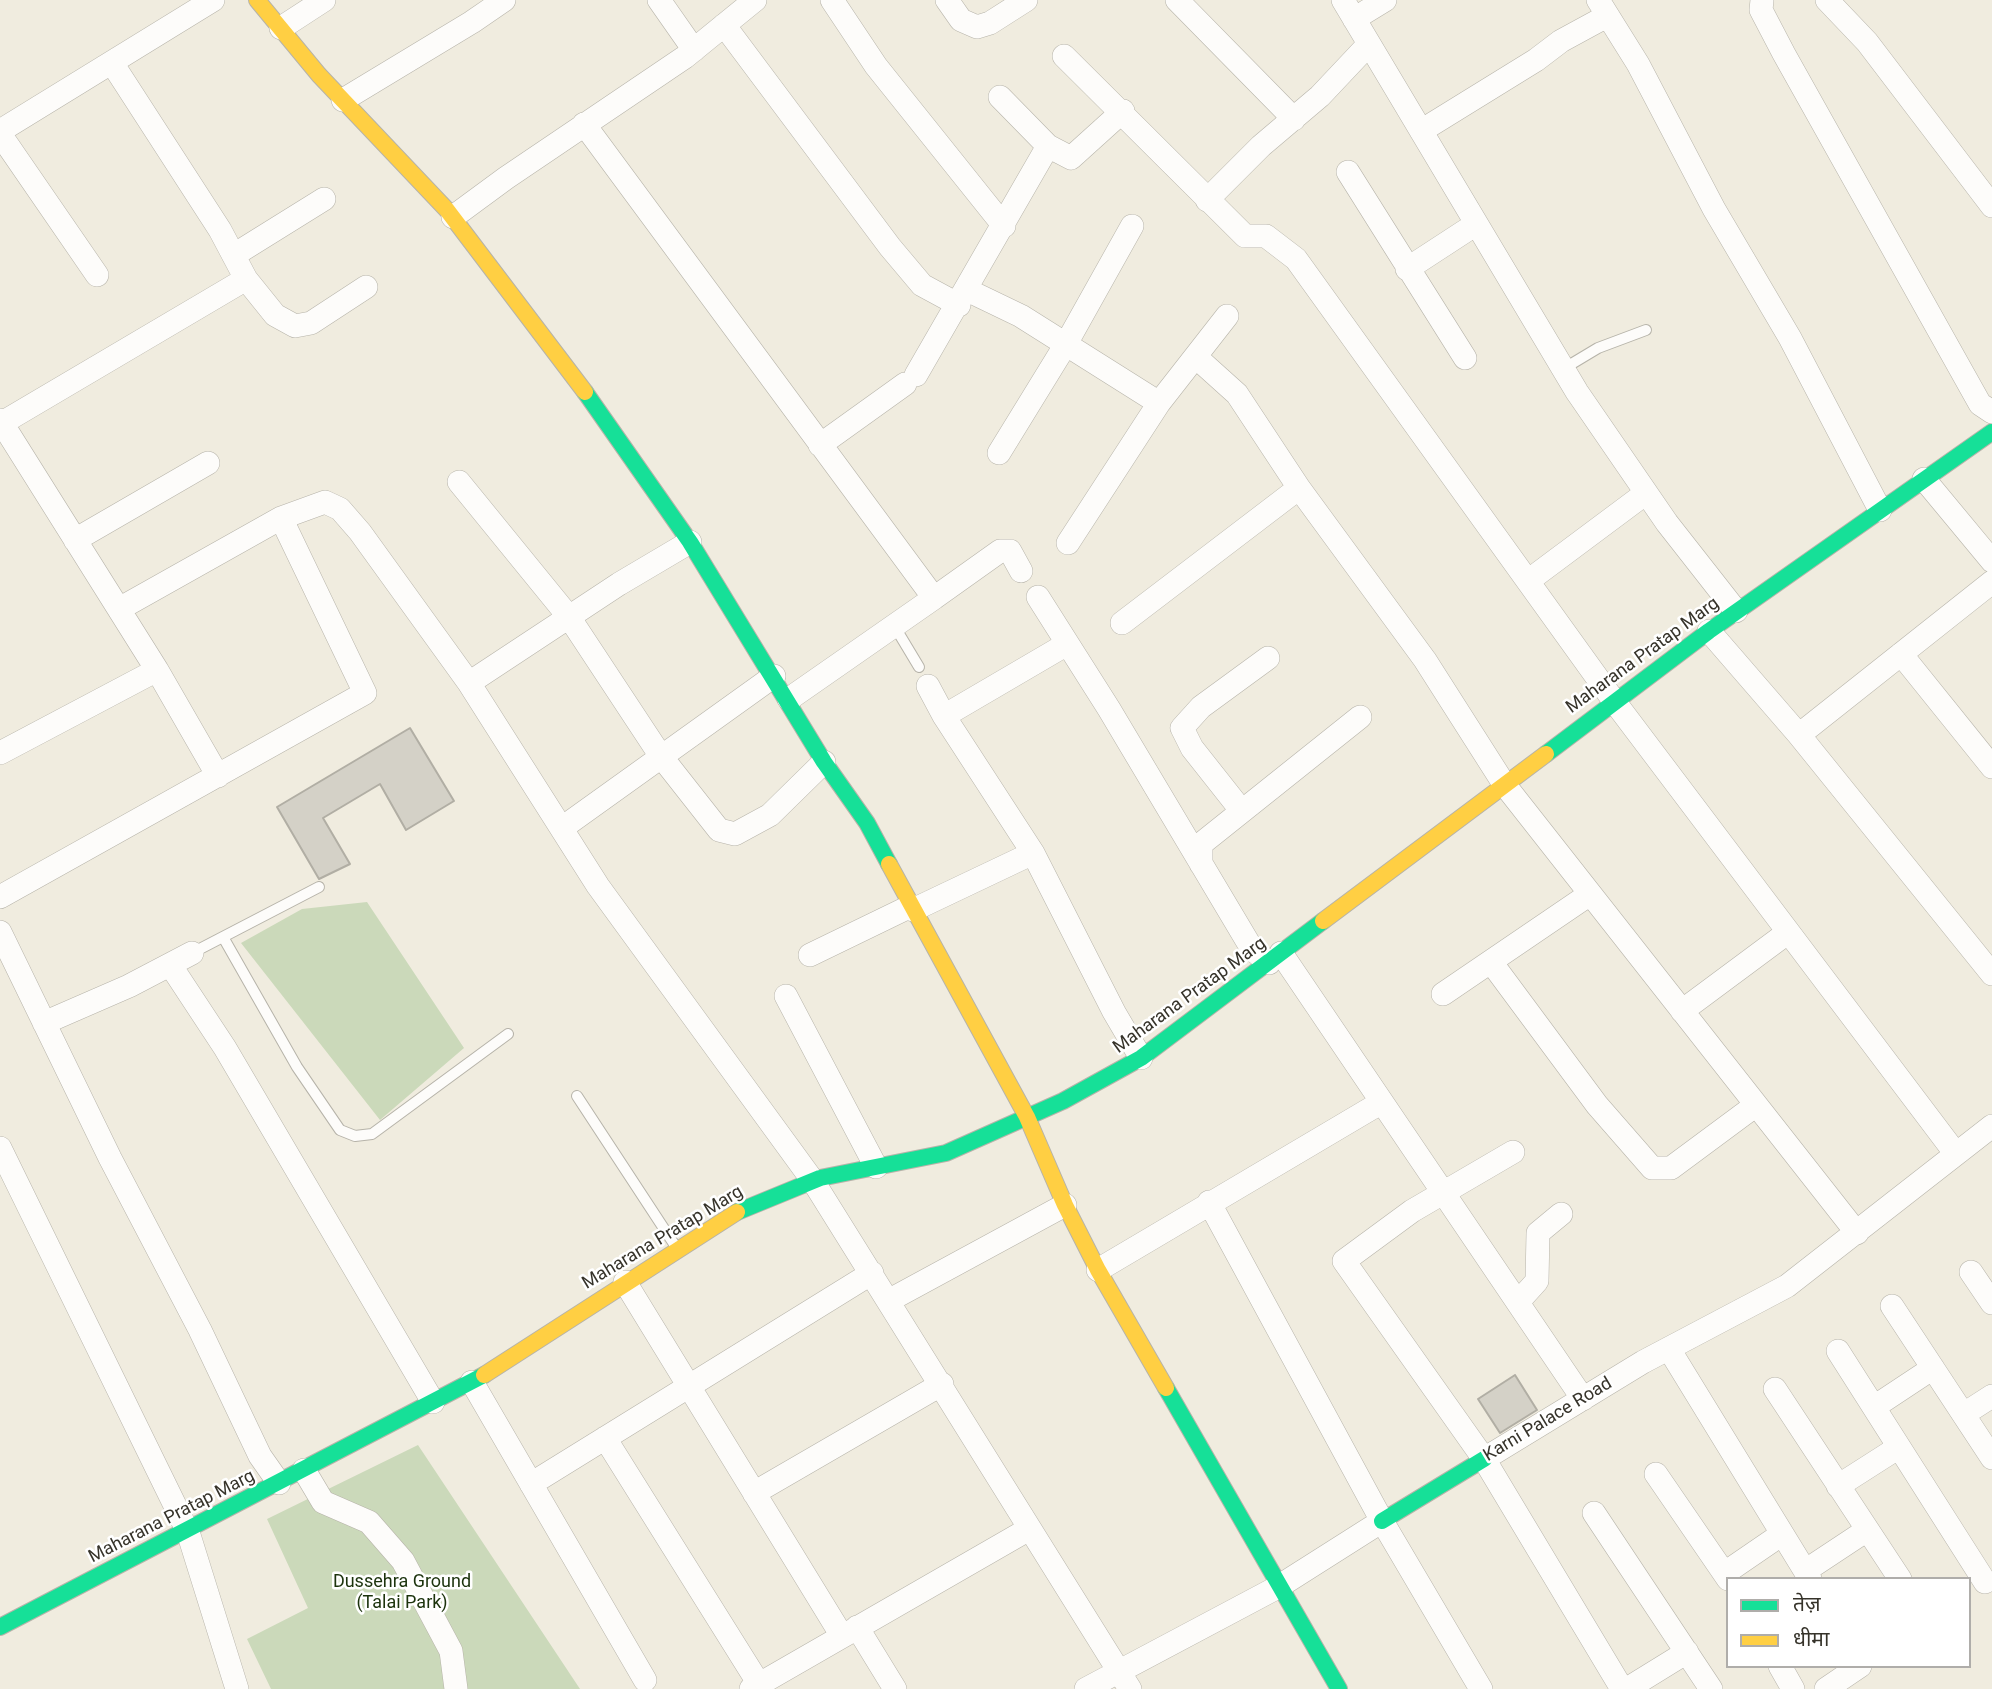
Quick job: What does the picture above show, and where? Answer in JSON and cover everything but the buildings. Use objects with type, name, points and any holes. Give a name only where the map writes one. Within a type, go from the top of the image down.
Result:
[{"type":"street","points":[[97,275],[0,133],[213,0]]},
{"type":"street","points":[[257,0],[343,100],[453,218],[550,343],[690,542],[789,699],[824,762],[867,823],[1027,1117],[1065,1205],[1098,1270],[1339,1689]]},
{"type":"street","points":[[281,28],[324,0]]},
{"type":"street","points":[[343,100],[504,0]]},
{"type":"street","points":[[659,0],[694,50]]},
{"type":"street","points":[[453,218],[584,124],[694,50],[755,0]]},
{"type":"street","points":[[832,0],[876,66],[962,169],[1004,226]]},
{"type":"street","points":[[947,0],[961,20],[977,27],[990,23],[1026,0]]},
{"type":"street","points":[[1177,0],[1294,118]]},
{"type":"street","points":[[1385,0],[1348,10],[1563,369],[1646,493],[1736,611]]},
{"type":"street","points":[[1762,0],[1761,10],[1784,54],[1980,404],[1992,411]]},
{"type":"street","points":[[1827,0],[1867,42],[1992,206]]},
{"type":"street","points":[[1421,131],[1536,60],[1602,8],[1638,64],[1714,209],[1790,338],[1880,510]]},
{"type":"street","points":[[724,25],[890,247],[922,285],[1021,316],[1159,403]]},
{"type":"street","points":[[1207,200],[1320,96],[1369,44]]},
{"type":"street","points":[[1064,56],[1123,111],[1245,236],[1266,236],[1296,259],[1614,701],[1956,1154]]},
{"type":"street","points":[[112,63],[234,255],[246,279],[275,315],[295,326],[311,323],[366,287]]},
{"type":"street","points":[[1000,97],[1048,146],[1072,158],[1123,111]]},
{"type":"street","points":[[584,124],[934,598]]},
{"type":"street","points":[[820,445],[910,379],[963,297],[1048,146]]},
{"type":"street","points":[[1348,172],[1465,358]]},
{"type":"street","points":[[234,255],[324,199]]},
{"type":"street","points":[[1408,269],[1476,224]]},
{"type":"street","points":[[999,453],[1066,344],[1132,226]]},
{"type":"street","points":[[218,776],[157,670],[1,421],[246,279]]},
{"type":"street","points":[[1068,543],[1159,403],[1197,358],[1227,316]]},
{"type":"street","points":[[1197,358],[1237,394],[1299,488],[1425,660],[1504,784],[1857,1233]]},
{"type":"street","name":"Maharana Pratap Marg","points":[[0,1627],[188,1532],[472,1382],[742,1209],[813,1181],[946,1153],[1063,1101],[1141,1058],[1736,611],[1992,432]]},
{"type":"street","points":[[75,540],[208,463]]},
{"type":"street","points":[[1924,479],[1992,561]]},
{"type":"street","points":[[459,482],[569,617],[660,755],[719,830],[735,834],[770,815],[824,762]]},
{"type":"street","points":[[1122,624],[1299,488]]},
{"type":"street","points":[[1528,581],[1646,493]]},
{"type":"street","points":[[119,609],[281,518],[325,502],[340,509],[469,683],[598,886],[813,1181],[1125,1680]]},
{"type":"street","points":[[0,897],[365,692],[281,518]]},
{"type":"street","points":[[469,683],[690,542]]},
{"type":"street","points":[[789,699],[1000,551],[1010,551],[1021,571]]},
{"type":"street","points":[[1799,735],[1992,582]]},
{"type":"street","points":[[1038,597],[1110,709],[1252,950],[1275,958],[1382,1102],[1583,1399]]},
{"type":"street","points":[[1709,631],[1799,735],[1992,974]]},
{"type":"street","points":[[944,716],[1067,644]]},
{"type":"street","points":[[1901,654],[1992,767]]},
{"type":"street","points":[[1241,810],[1192,748],[1182,729],[1201,707],[1268,658]]},
{"type":"street","points":[[0,752],[157,670]]},
{"type":"street","points":[[562,828],[660,755],[774,676]]},
{"type":"street","points":[[924,677],[944,716],[992,794],[1033,853],[1114,1012],[1141,1058]]},
{"type":"street","points":[[1201,864],[1201,844],[1360,717]]},
{"type":"street","points":[[810,956],[1033,853]]},
{"type":"street","points":[[1443,994],[1590,894]]},
{"type":"street","points":[[0,932],[110,1158],[200,1330],[260,1456],[279,1483]]},
{"type":"street","points":[[1682,1010],[1787,933]]},
{"type":"street","points":[[44,1023],[192,953]]},
{"type":"street","points":[[1491,961],[1597,1105],[1652,1168],[1671,1168],[1756,1105]]},
{"type":"street","points":[[171,965],[225,1048],[433,1402]]},
{"type":"street","points":[[786,996],[876,1167]]},
{"type":"street","points":[[1098,1270],[1382,1102]]},
{"type":"street","name":"Karni Palace Road","points":[[1086,1689],[1125,1680],[1583,1399],[1787,1286],[1992,1126]]},
{"type":"street","points":[[0,1147],[188,1532],[237,1689]]},
{"type":"street","points":[[1513,1152],[1412,1211],[1344,1261],[1484,1459],[1624,1689],[1687,1652]]},
{"type":"street","points":[[1209,1202],[1382,1521],[1481,1689]]},
{"type":"street","points":[[888,1301],[1065,1205]]},
{"type":"street","points":[[1518,1303],[1537,1281],[1538,1233],[1561,1214]]},
{"type":"street","points":[[1971,1272],[1992,1303]]},
{"type":"street","points":[[531,1484],[872,1273]]},
{"type":"street","points":[[625,1282],[754,1493],[849,1632],[895,1689]]},
{"type":"street","points":[[1892,1306],[1992,1458]]},
{"type":"street","points":[[1669,1349],[1807,1575],[1867,1530]]},
{"type":"street","points":[[1838,1351],[1982,1584]]},
{"type":"street","points":[[1874,1406],[1933,1368]]},
{"type":"street","points":[[472,1382],[645,1680]]},
{"type":"street","points":[[754,1493],[942,1384]]},
{"type":"street","points":[[1775,1389],[1899,1577]]},
{"type":"street","points":[[1964,1415],[1992,1396]]},
{"type":"street","points":[[605,1438],[755,1687],[1029,1530]]},
{"type":"street","points":[[1838,1486],[1899,1447]]},
{"type":"street","points":[[304,1470],[323,1502],[369,1522],[403,1561],[451,1651],[456,1689]]},
{"type":"street","points":[[1656,1474],[1726,1576],[1782,1534]]},
{"type":"street","points":[[1594,1513],[1711,1689]]},
{"type":"street","points":[[1781,1668],[1793,1689]]},
{"type":"street","points":[[1826,1689],[1857,1668]]},
{"type":"lane","points":[[1563,369],[1598,348],[1646,330]]},
{"type":"lane","points":[[895,627],[924,677]]},
{"type":"lane","points":[[192,953],[320,887]]},
{"type":"lane","points":[[223,937],[297,1067],[340,1130],[355,1136],[372,1134],[508,1034]]},
{"type":"lane","points":[[577,1096],[678,1249]]},
{"type":"green space","points":[[367,902],[464,1048],[380,1120],[241,943],[302,909]]},
{"type":"green space","name":"Dussehra Ground (Talai Park)","points":[[418,1445],[580,1689],[271,1689],[247,1639],[308,1608],[267,1519]]},
{"type":"traffic: fast","points":[[585,392],[690,542],[824,762],[867,823],[889,864]]},
{"type":"traffic: fast","points":[[1546,754],[1709,631],[1992,432]]},
{"type":"traffic: fast","points":[[737,1212],[820,1178],[946,1153],[1063,1101],[1141,1058],[1323,921]]},
{"type":"traffic: fast","points":[[0,1627],[484,1375]]},
{"type":"traffic: fast","points":[[1166,1388],[1339,1689]]},
{"type":"traffic: fast","points":[[1382,1521],[1484,1459]]},
{"type":"traffic: slow","points":[[257,0],[319,75],[447,210],[585,392]]},
{"type":"traffic: slow","points":[[1323,921],[1546,754]]},
{"type":"traffic: slow","points":[[889,864],[1027,1117],[1065,1205],[1098,1270],[1166,1388]]},
{"type":"traffic: slow","points":[[484,1375],[737,1212]]}]
